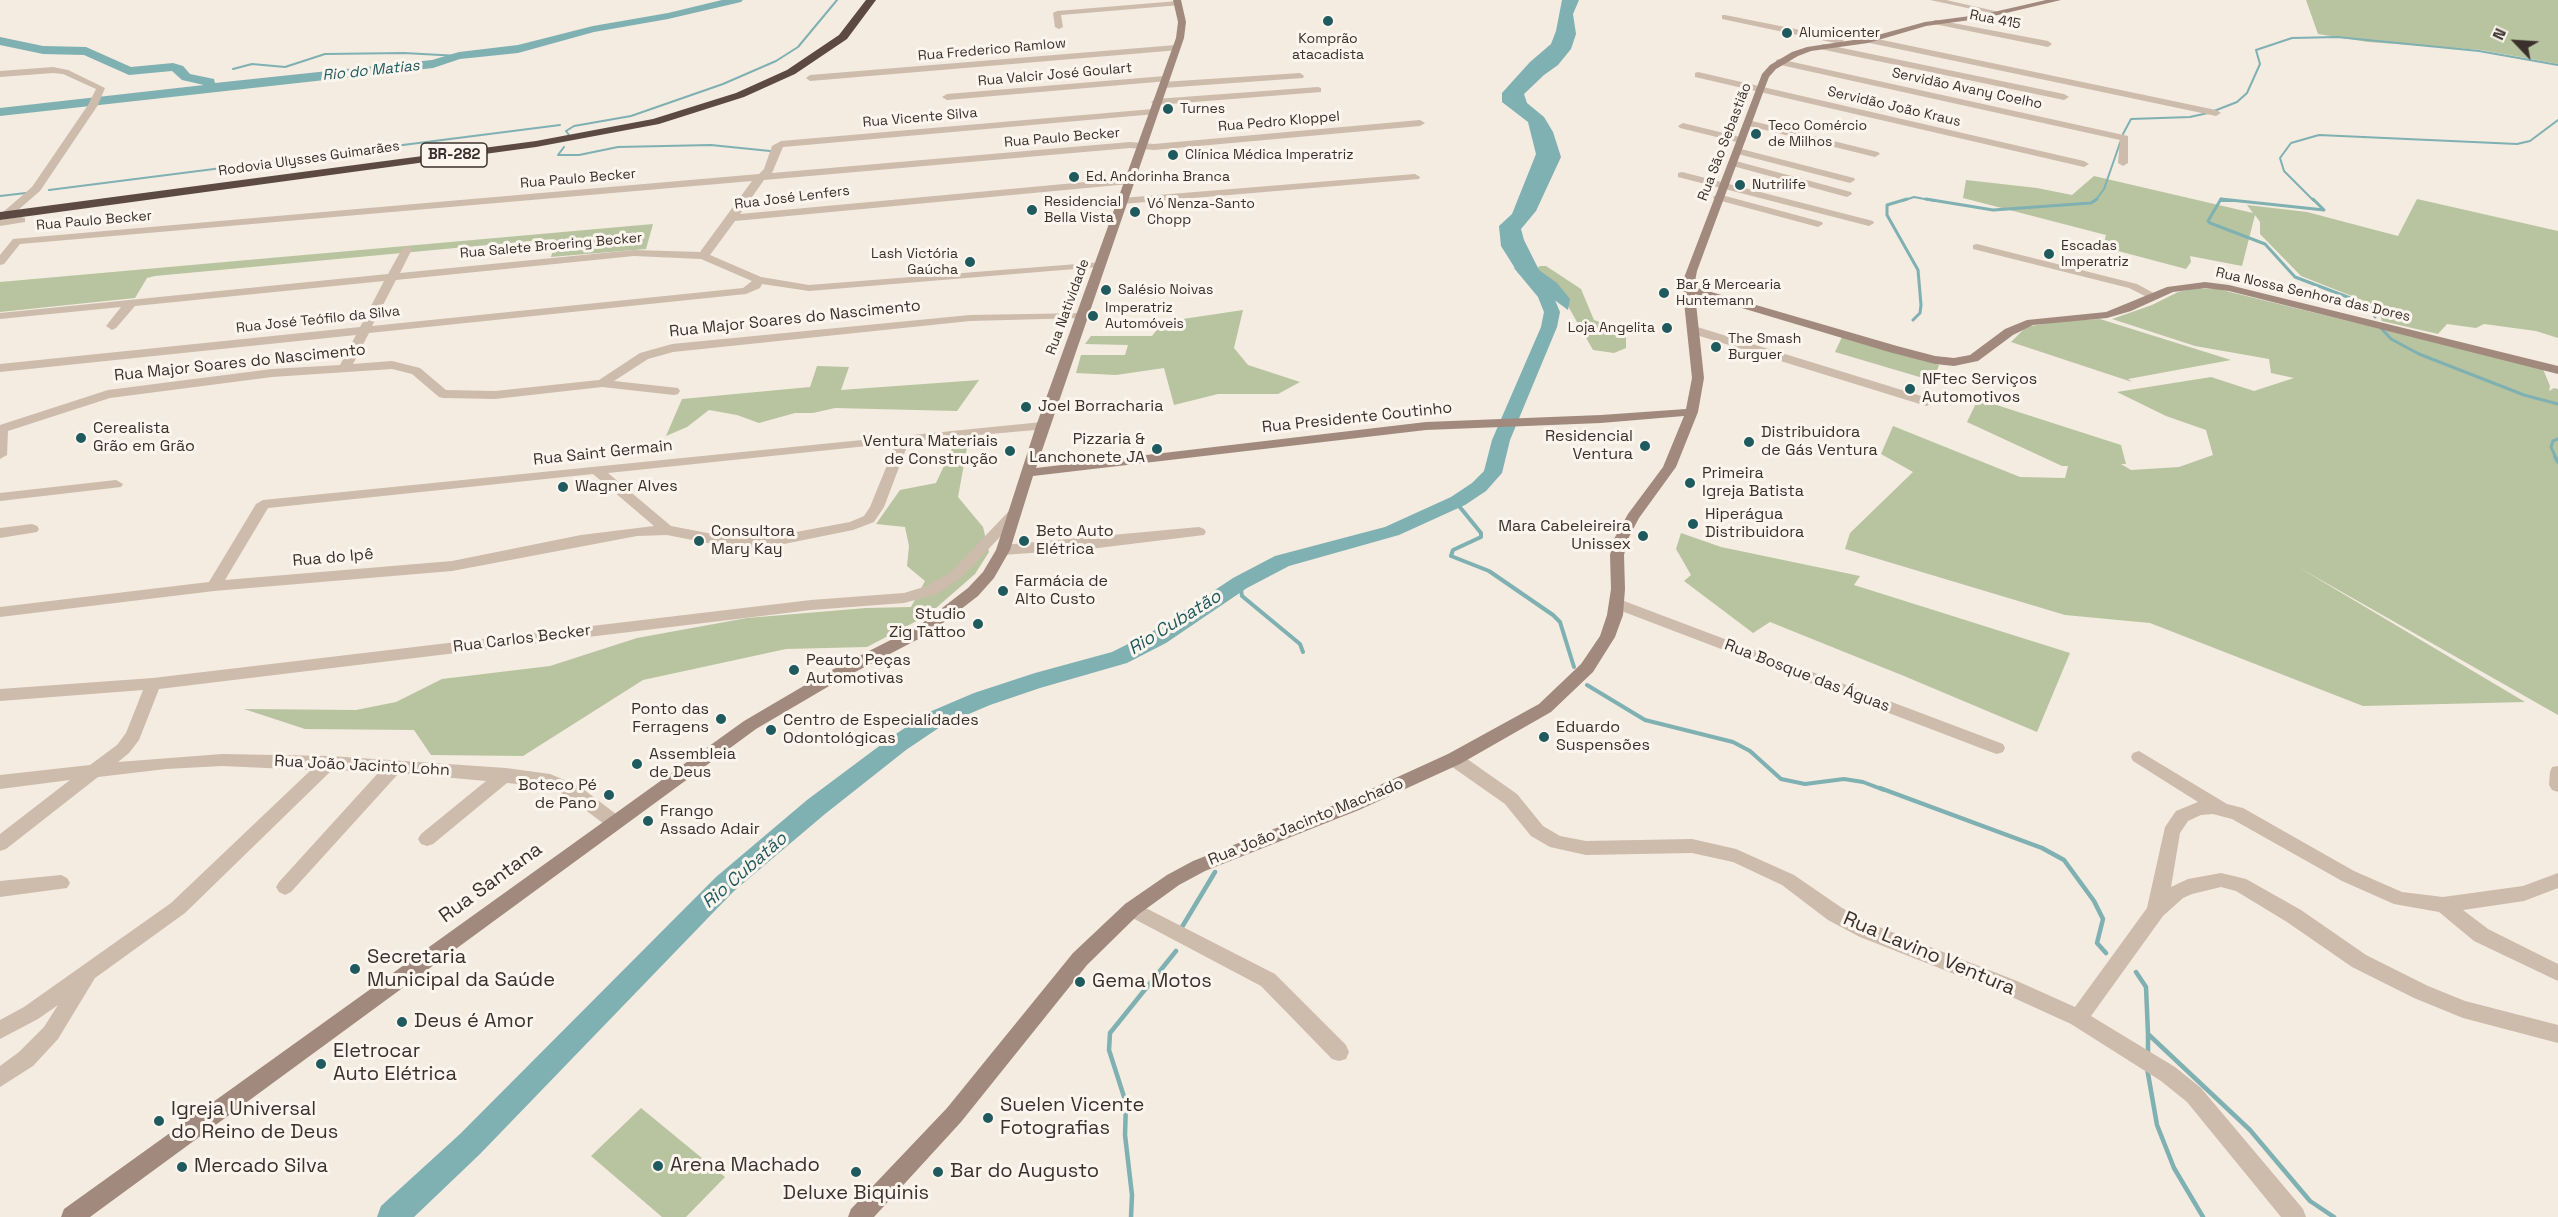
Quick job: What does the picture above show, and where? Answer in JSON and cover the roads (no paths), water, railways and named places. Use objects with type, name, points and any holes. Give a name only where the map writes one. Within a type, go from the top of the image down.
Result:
[{"type":"highway","name":"Rodovia Ulysses Guimarães","points":[[2,218],[536,144],[656,122],[732,99],[791,72],[843,37],[871,0]]},
{"type":"main road","name":"Rua São Sebastião","points":[[1692,412],[1698,378],[1689,289],[1693,264],[1765,76],[1779,62],[1802,51],[1868,40],[1936,22],[2000,13],[2057,0]]},
{"type":"main road","name":"Rua Natividade","points":[[953,610],[989,575],[1003,550],[1042,426],[1176,48],[1182,24],[1178,2]]},
{"type":"main road","name":"Rua Nossa Senhora das Dores","points":[[1689,289],[1903,351],[1954,362],[1974,358],[2009,332],[2027,323],[2106,315],[2186,285],[2220,287],[2558,369]]},
{"type":"main road","name":"Rua Presidente Coutinho","points":[[1027,473],[1460,423],[1600,419],[1692,412]]},
{"type":"main road","name":"Rua João Jacinto Machado","points":[[859,1217],[962,1107],[1080,959],[1132,909],[1173,880],[1199,866],[1353,805],[1454,759],[1533,716],[1565,691],[1599,651],[1612,626],[1616,603],[1617,555],[1621,539],[1633,517],[1669,467],[1692,412]]},
{"type":"main road","name":"Rua Santana","points":[[72,1217],[614,822],[760,719],[830,678],[898,644],[953,610]]},
{"type":"street","points":[[1934,0],[2000,13]]},
{"type":"street","points":[[1059,27],[1057,13],[1178,2]]},
{"type":"street","points":[[1725,17],[1852,43]]},
{"type":"street","name":"Rua 415","points":[[1936,22],[2048,44]]},
{"type":"street","points":[[1868,40],[2216,113]]},
{"type":"street","points":[[1823,46],[2064,97]]},
{"type":"street","name":"Rua Frederico Ramlow","points":[[810,78],[1176,48]]},
{"type":"street","name":"Servidão Avany Coelho","points":[[1779,62],[2125,138],[2123,163]]},
{"type":"street","points":[[0,74],[41,70],[65,72],[102,88],[36,189],[2,218]]},
{"type":"street","name":"Servidão João Kraus","points":[[1698,75],[2084,164]]},
{"type":"street","name":"Rua Valcir José Goulart","points":[[947,97],[1164,82],[1300,76]]},
{"type":"street","points":[[1155,107],[1318,90]]},
{"type":"street","name":"Rua Vicente Silva","points":[[732,218],[762,176],[769,170],[777,146],[781,144],[1155,107]]},
{"type":"street","name":"Rua Pedro Kloppel","points":[[1141,146],[1420,123]]},
{"type":"street","points":[[1748,123],[1875,154]]},
{"type":"street","points":[[1683,126],[1741,140]]},
{"type":"street","name":"Rua Paulo Becker","points":[[0,262],[17,241],[762,176],[1141,146]]},
{"type":"street","points":[[1737,151],[1851,180]]},
{"type":"street","points":[[1732,163],[1846,194]]},
{"type":"street","points":[[1682,175],[1869,223]]},
{"type":"street","points":[[1122,201],[1243,193],[1415,177]]},
{"type":"street","name":"Rua José Lenfers","points":[[703,256],[732,218],[1129,181]]},
{"type":"street","points":[[1718,197],[1818,224]]},
{"type":"street","points":[[2,218],[21,219]]},
{"type":"street","points":[[1977,247],[2133,286],[2153,296]]},
{"type":"street","points":[[345,367],[407,249]]},
{"type":"street","name":"Rua Salete Broering Becker","points":[[0,316],[634,253],[703,256],[758,280],[809,288],[1099,264]]},
{"type":"street","points":[[727,290],[736,282],[739,273]]},
{"type":"street","points":[[746,291],[756,286],[758,280]]},
{"type":"street","points":[[709,294],[758,280]]},
{"type":"street","points":[[709,294],[770,289],[781,285]]},
{"type":"street","name":"Rua José Teófilo da Silva","points":[[0,368],[709,294]]},
{"type":"street","points":[[112,326],[131,303]]},
{"type":"street","name":"Rua Major Soares do Nascimento","points":[[1,429],[117,393],[272,373],[382,364],[416,371],[443,394],[495,395],[602,383],[617,376],[638,359],[672,348],[970,318],[1081,315]]},
{"type":"street","points":[[1694,330],[1927,402]]},
{"type":"street","points":[[602,383],[674,391]]},
{"type":"street","name":"Rua Saint Germain","points":[[214,586],[263,504],[904,438],[1042,426]]},
{"type":"street","points":[[0,455],[1,429]]},
{"type":"street","name":"Rua do Ipê","points":[[0,612],[214,586],[452,566],[637,531],[667,531],[723,541],[759,543],[862,523],[872,516],[904,438]]},
{"type":"street","points":[[598,471],[667,531]]},
{"type":"street","points":[[0,497],[116,484]]},
{"type":"street","name":"Rua Carlos Becker","points":[[0,695],[153,684],[812,604],[904,598],[932,590],[956,575],[1013,515]]},
{"type":"street","points":[[0,533],[32,530]]},
{"type":"street","points":[[1003,550],[1199,532]]},
{"type":"street","name":"Rua Bosque das Águas","points":[[1616,603],[1997,748]]},
{"type":"street","points":[[0,844],[98,771],[129,743],[153,684]]},
{"type":"street","points":[[2139,758],[2223,809],[2248,819],[2348,876],[2381,892],[2400,898],[2443,905],[2524,893],[2558,880]]},
{"type":"street","name":"Rua Lavino Ventura","points":[[1454,759],[1511,799],[1537,831],[1556,842],[1586,848],[1692,846],[1736,856],[1788,879],[1835,914],[1867,931],[2010,987],[2078,1018],[2168,1074],[2194,1095],[2295,1217]]},
{"type":"street","name":"Rua João Jacinto Lohn","points":[[0,782],[213,760],[330,762],[395,766],[506,775],[558,783],[573,791],[614,822]]},
{"type":"street","points":[[0,1030],[31,1013],[189,899],[330,762]]},
{"type":"street","points":[[285,887],[395,766]]},
{"type":"street","points":[[2558,772],[2558,785]]},
{"type":"street","points":[[427,839],[506,775]]},
{"type":"street","points":[[2156,911],[2164,879],[2168,842],[2174,825],[2182,816],[2193,810],[2207,807],[2223,809]]},
{"type":"street","points":[[2078,1018],[2156,911],[2188,887],[2221,880],[2240,884],[2294,916],[2359,961],[2421,992],[2463,1009],[2558,1034]]},
{"type":"street","points":[[0,889],[61,883]]},
{"type":"street","points":[[2443,905],[2481,935],[2558,973]]},
{"type":"street","points":[[1132,909],[1268,980],[1339,1052]]},
{"type":"street","points":[[0,1078],[26,1059],[51,1034],[90,970]]},
{"type":"water","points":[[1562,0],[1579,0],[1573,14],[1576,34],[1571,49],[1558,65],[1524,94],[1527,103],[1544,117],[1553,132],[1561,157],[1536,211],[1521,229],[1539,270],[1557,283],[1570,299],[1568,310],[1518,273],[1501,246],[1499,226],[1512,214],[1536,154],[1528,122],[1502,102],[1502,93],[1530,62],[1551,44]]},
{"type":"waterway","name":"Rio do Matias","points":[[0,112],[433,64],[459,56],[518,49],[593,29],[668,16],[737,0]]},
{"type":"waterway","points":[[569,135],[566,131],[574,126],[631,116],[723,84],[776,61],[798,47],[837,0]]},
{"type":"waterway","points":[[2214,111],[2237,102],[2247,93],[2260,64],[2256,50],[2292,38],[2337,37],[2479,51],[2558,65]]},
{"type":"waterway","points":[[0,41],[43,50],[86,51],[129,71],[173,67],[179,69],[186,77],[210,82]]},
{"type":"waterway","points":[[233,69],[252,64],[285,67],[325,54],[404,53],[459,56]]},
{"type":"waterway","points":[[2123,134],[2131,119],[2190,117],[2208,113]]},
{"type":"waterway","points":[[2314,201],[2284,171],[2280,158],[2291,143],[2319,135],[2517,144],[2530,141],[2558,120]]},
{"type":"waterway","points":[[49,190],[560,125]]},
{"type":"waterway","points":[[2096,200],[2104,189],[2121,140]]},
{"type":"waterway","points":[[564,147],[558,155],[579,155],[618,147],[711,145],[770,151]]},
{"type":"waterway","points":[[0,196],[26,193]]},
{"type":"waterway","points":[[1902,201],[1914,197],[1935,201]]},
{"type":"waterway","points":[[1907,199],[1887,205],[1887,215],[1918,270],[1921,305],[1920,313],[1913,320]]},
{"type":"waterway","points":[[1926,199],[1993,210],[2091,203],[2096,200]]},
{"type":"waterway","points":[[2313,199],[2324,210],[2221,199],[2208,221],[2265,244],[2295,277],[2366,304],[2371,307],[2375,317]]},
{"type":"waterway","points":[[2220,201],[2235,201]]},
{"type":"waterway","name":"Rio Cubatão","points":[[392,1217],[470,1144],[725,884],[816,807],[898,744],[935,719],[982,699],[1035,681],[1119,658],[1158,638],[1240,583],[1282,561],[1392,531],[1458,501],[1479,487],[1493,473],[1501,440],[1549,327],[1552,312],[1546,296],[1522,268]]},
{"type":"waterway","points":[[2381,328],[2391,339],[2419,354],[2524,395],[2558,404]]},
{"type":"waterway","points":[[2556,458],[2551,447],[2553,441],[2558,439]]},
{"type":"waterway","points":[[2555,457],[2558,462]]},
{"type":"waterway","points":[[1458,501],[1459,506],[1481,533],[1481,537],[1453,550],[1451,556],[1489,571],[1553,615],[1560,622],[1574,667]]},
{"type":"waterway","points":[[1240,583],[1242,596],[1300,644],[1303,652]]},
{"type":"waterway","points":[[1587,685],[1645,720],[1733,742],[1750,751],[1781,779],[1805,784],[1844,779],[1863,782],[1884,790]]},
{"type":"waterway","points":[[1880,788],[2042,848],[2064,860],[2094,901],[2103,919],[2097,943],[2106,953]]},
{"type":"waterway","points":[[1182,927],[1215,872]]},
{"type":"waterway","points":[[1131,1217],[1132,1195],[1125,1135],[1126,1103],[1109,1050],[1110,1033],[1176,951]]},
{"type":"waterway","points":[[2136,972],[2146,987],[2148,1034],[2250,1130],[2310,1201],[2334,1217]]},
{"type":"waterway","points":[[2148,1035],[2148,1054]]},
{"type":"waterway","points":[[2147,1068],[2157,1125],[2174,1168],[2203,1217]]},
{"type":"place","name":"Komprão atacadista","points":[[1328,21]]},
{"type":"place","name":"Alumicenter","points":[[1787,33]]},
{"type":"place","name":"Turnes","points":[[1168,109]]},
{"type":"place","name":"Teco Comércio de Milhos","points":[[1756,134]]},
{"type":"place","name":"Clínica Médica Imperatriz","points":[[1173,155]]},
{"type":"place","name":"Ed. Andorinha Branca","points":[[1074,177]]},
{"type":"place","name":"Nutrilife","points":[[1740,185]]},
{"type":"place","name":"Residencial Bella Vista","points":[[1032,210]]},
{"type":"place","name":"Vó Nenza-Santo Chopp","points":[[1135,212]]},
{"type":"place","name":"Escadas Imperatriz","points":[[2049,254]]},
{"type":"place","name":"Lash Victória Gaúcha","points":[[970,262]]},
{"type":"place","name":"Salésio Noivas","points":[[1106,290]]},
{"type":"place","name":"Bar & Mercearia Huntemann","points":[[1664,293]]},
{"type":"place","name":"Imperatriz Automóveis","points":[[1093,316]]},
{"type":"place","name":"Loja Angelita","points":[[1667,328]]},
{"type":"place","name":"The Smash Burguer","points":[[1716,347]]},
{"type":"place","name":"NFtec Serviços Automotivos","points":[[1910,389]]},
{"type":"place","name":"Joel Borracharia","points":[[1026,407]]},
{"type":"place","name":"Cerealista Grão em Grão","points":[[81,438]]},
{"type":"place","name":"Distribuidora de Gás Ventura","points":[[1749,442]]},
{"type":"place","name":"Residencial Ventura","points":[[1645,446]]},
{"type":"place","name":"Pizzaria & Lanchonete JA","points":[[1157,449]]},
{"type":"place","name":"Ventura Materiais de Construção","points":[[1010,451]]},
{"type":"place","name":"Primeira Igreja Batista","points":[[1690,483]]},
{"type":"place","name":"Wagner Alves","points":[[563,487]]},
{"type":"place","name":"Hiperágua Distribuidora","points":[[1693,524]]},
{"type":"place","name":"Mara Cabeleireira Unissex","points":[[1643,536]]},
{"type":"place","name":"Consultora Mary Kay","points":[[699,541]]},
{"type":"place","name":"Beto Auto Elétrica","points":[[1024,541]]},
{"type":"place","name":"Farmácia de Alto Custo","points":[[1003,591]]},
{"type":"place","name":"Studio Zig Tattoo","points":[[978,624]]},
{"type":"place","name":"Peauto Peças Automotivas","points":[[794,670]]},
{"type":"place","name":"Ponto das Ferragens","points":[[721,719]]},
{"type":"place","name":"Centro de Especialidades Odontológicas","points":[[771,730]]},
{"type":"place","name":"Eduardo Suspensões","points":[[1544,737]]},
{"type":"place","name":"Assembleia de Deus","points":[[637,764]]},
{"type":"place","name":"Boteco Pé de Pano","points":[[609,795]]},
{"type":"place","name":"Frango Assado Adair","points":[[648,821]]},
{"type":"place","name":"Secretaria Municipal da Saúde","points":[[355,969]]},
{"type":"place","name":"Gema Motos","points":[[1080,982]]},
{"type":"place","name":"Deus é Amor","points":[[402,1022]]},
{"type":"place","name":"Eletrocar Auto Elétrica","points":[[321,1064]]},
{"type":"place","name":"Suelen Vicente Fotografias","points":[[988,1118]]},
{"type":"place","name":"Igreja Universal do Reino de Deus","points":[[159,1121]]},
{"type":"place","name":"Arena Machado","points":[[658,1166]]},
{"type":"place","name":"Mercado Silva","points":[[182,1167]]},
{"type":"place","name":"Deluxe Biquinis","points":[[856,1172]]},
{"type":"place","name":"Bar do Augusto","points":[[938,1172]]}]
